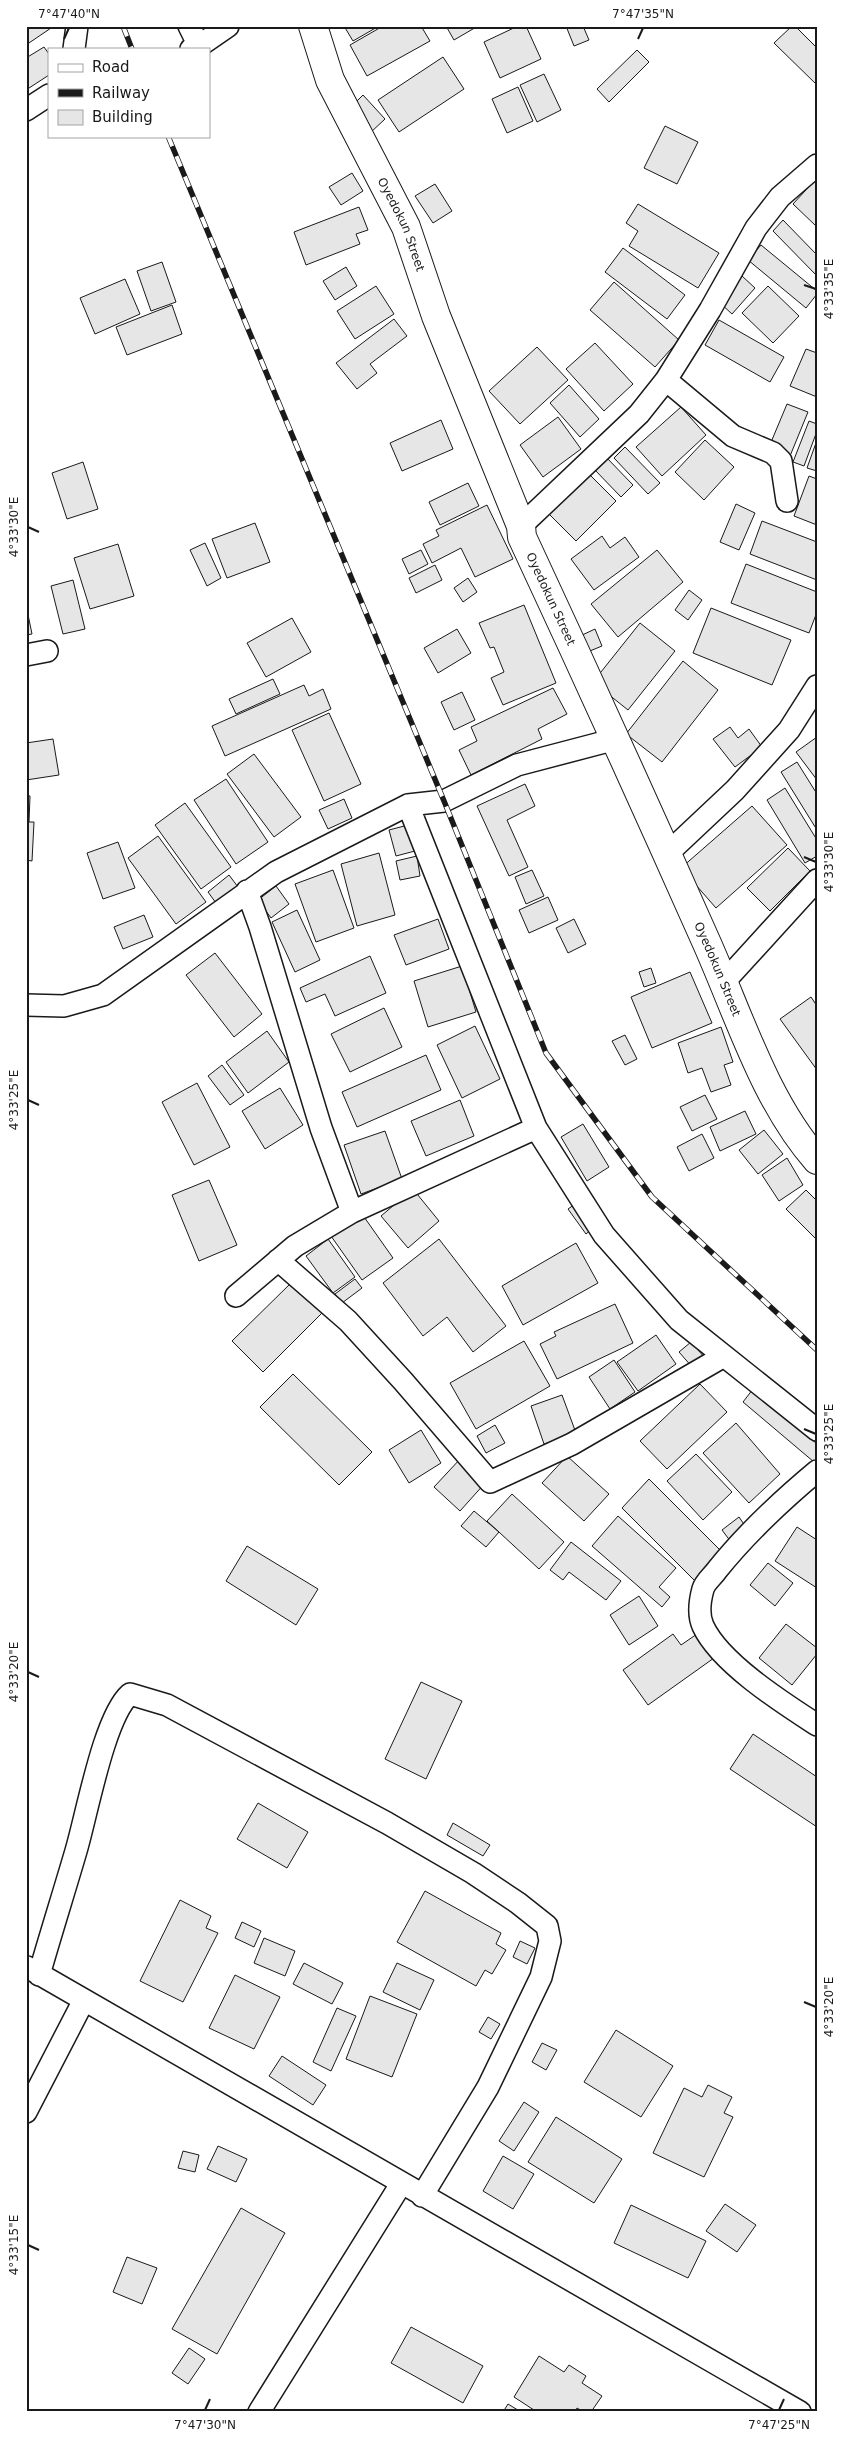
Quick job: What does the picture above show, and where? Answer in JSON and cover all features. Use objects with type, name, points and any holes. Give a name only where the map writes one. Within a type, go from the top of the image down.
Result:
[{"type":"street","points":[[74,48],[77,26]]},
{"type":"street","points":[[189,26],[195,47],[228,26]]},
{"type":"street","name":"Oyedokun Street","points":[[313,26],[330,80],[406,227],[436,316],[520,526],[522,537],[616,739],[724,982],[768,1088],[817,1160]]},
{"type":"street","points":[[26,110],[48,95]]},
{"type":"street","points":[[520,526],[639,414],[666,380],[710,310],[756,228],[780,197],[817,165]]},
{"type":"street","points":[[666,380],[733,436],[773,453],[781,461],[787,501]]},
{"type":"street","points":[[26,655],[47,651]]},
{"type":"street","points":[[667,854],[735,790],[789,730],[817,686]]},
{"type":"street","points":[[26,1005],[64,1006],[103,994],[276,872],[408,806],[444,801],[517,765],[616,739]]},
{"type":"street","points":[[408,806],[536,1128],[604,1235],[679,1320],[817,1430]]},
{"type":"street","points":[[724,982],[817,880]]},
{"type":"street","points":[[247,891],[260,927],[321,1128],[352,1212]]},
{"type":"street","points":[[236,1296],[295,1246],[352,1212],[536,1128]]},
{"type":"street","points":[[278,1260],[348,1321],[403,1381],[490,1482],[572,1444],[724,1356]]},
{"type":"street","points":[[817,1471],[794,1490],[730,1555],[704,1587],[699,1609],[702,1626],[721,1652],[776,1698],[817,1726]]},
{"type":"street","points":[[422,2196],[488,2087],[541,1977],[550,1941],[547,1926],[518,1903],[473,1873],[387,1823],[167,1705],[130,1694],[123,1700],[111,1722],[76,1850],[33,1971],[401,2184],[422,2196],[800,2412]]},
{"type":"street","points":[[26,2112],[84,2000]]},
{"type":"street","points":[[259,2412],[401,2184]]},
{"type":"building","points":[[26,26],[54,26],[26,45]]},
{"type":"building","points":[[344,26],[379,26],[353,41]]},
{"type":"building","points":[[383,26],[421,26],[430,41],[367,76],[350,45]]},
{"type":"building","points":[[446,26],[478,26],[454,40]]},
{"type":"building","points":[[518,26],[526,26],[541,59],[500,78],[484,42]]},
{"type":"building","points":[[566,26],[583,26],[589,40],[574,46]]},
{"type":"building","points":[[792,26],[795,26],[817,48],[817,85],[774,43]]},
{"type":"building","points":[[44,47],[48,53],[48,76],[26,90],[26,58]]},
{"type":"building","points":[[637,50],[649,62],[609,102],[597,89]]},
{"type":"building","points":[[443,57],[464,89],[399,132],[378,100]]},
{"type":"building","points":[[544,74],[561,110],[537,122],[520,85]]},
{"type":"building","points":[[518,87],[533,121],[507,133],[492,99]]},
{"type":"building","points":[[363,95],[385,119],[370,133],[349,109]]},
{"type":"building","points":[[665,126],[698,142],[677,184],[644,168]]},
{"type":"building","points":[[352,173],[363,191],[341,205],[329,187]]},
{"type":"building","points":[[817,178],[817,227],[793,204]]},
{"type":"building","points":[[435,184],[452,211],[433,223],[415,196]]},
{"type":"building","points":[[638,204],[719,253],[698,288],[629,246],[638,231],[626,223]]},
{"type":"building","points":[[359,207],[368,230],[356,234],[360,244],[306,265],[294,232]]},
{"type":"building","points":[[783,220],[817,255],[817,276],[773,231]]},
{"type":"building","points":[[761,245],[817,291],[817,294],[806,308],[748,260]]},
{"type":"building","points":[[623,248],[685,295],[667,319],[605,272]]},
{"type":"building","points":[[162,262],[176,302],[151,311],[137,271]]},
{"type":"building","points":[[346,267],[357,286],[335,300],[323,281]]},
{"type":"building","points":[[742,276],[755,288],[732,314],[719,302]]},
{"type":"building","points":[[125,279],[140,314],[95,334],[80,298]]},
{"type":"building","points":[[614,282],[679,340],[655,367],[590,310]]},
{"type":"building","points":[[376,286],[394,314],[355,339],[337,311]]},
{"type":"building","points":[[768,286],[799,316],[773,343],[742,313]]},
{"type":"building","points":[[172,305],[182,334],[127,355],[116,327]]},
{"type":"building","points":[[394,319],[407,336],[370,364],[377,373],[357,389],[336,363]]},
{"type":"building","points":[[719,320],[784,357],[770,382],[705,345]]},
{"type":"building","points":[[595,343],[633,384],[604,411],[566,369]]},
{"type":"building","points":[[537,347],[568,380],[520,424],[489,391]]},
{"type":"building","points":[[806,349],[817,353],[817,397],[790,386]]},
{"type":"building","points":[[569,385],[599,419],[580,437],[550,403]]},
{"type":"building","points":[[787,404],[808,412],[790,456],[769,447]]},
{"type":"building","points":[[681,407],[706,435],[662,476],[636,447]]},
{"type":"building","points":[[558,417],[581,449],[543,477],[520,445]]},
{"type":"building","points":[[441,420],[453,449],[402,471],[390,443]]},
{"type":"building","points":[[809,421],[817,424],[817,431],[804,466],[793,462]]},
{"type":"building","points":[[705,440],[734,467],[704,500],[675,472]]},
{"type":"building","points":[[817,440],[817,471],[807,468]]},
{"type":"building","points":[[625,447],[660,483],[648,494],[614,458]]},
{"type":"building","points":[[606,457],[633,485],[621,497],[594,469]]},
{"type":"building","points":[[83,462],[98,509],[67,519],[52,473]]},
{"type":"building","points":[[588,473],[616,501],[576,541],[548,513]]},
{"type":"building","points":[[809,476],[817,479],[817,525],[794,516]]},
{"type":"building","points":[[468,483],[479,506],[440,525],[429,502]]},
{"type":"building","points":[[736,504],[755,513],[739,550],[720,542]]},
{"type":"building","points":[[487,505],[513,559],[475,577],[461,548],[432,563],[423,544],[439,536],[436,530]]},
{"type":"building","points":[[762,521],[817,542],[817,580],[750,554]]},
{"type":"building","points":[[255,523],[270,562],[227,578],[212,539]]},
{"type":"building","points":[[602,536],[610,548],[625,537],[639,557],[594,590],[571,559]]},
{"type":"building","points":[[205,543],[221,578],[207,586],[190,550]]},
{"type":"building","points":[[118,544],[134,596],[90,609],[74,558]]},
{"type":"building","points":[[421,550],[428,564],[409,574],[402,559]]},
{"type":"building","points":[[657,550],[683,582],[618,637],[591,604]]},
{"type":"building","points":[[746,564],[817,592],[817,612],[809,633],[731,603]]},
{"type":"building","points":[[435,565],[442,580],[416,593],[409,578]]},
{"type":"building","points":[[468,578],[477,592],[463,602],[454,588]]},
{"type":"building","points":[[73,580],[85,629],[63,634],[51,586]]},
{"type":"building","points":[[689,590],[702,600],[688,620],[675,610]]},
{"type":"building","points":[[26,605],[32,634],[26,635]]},
{"type":"building","points":[[524,605],[556,683],[503,705],[491,678],[504,672],[494,647],[490,648],[479,623]]},
{"type":"building","points":[[711,608],[791,640],[772,685],[693,653]]},
{"type":"building","points":[[292,618],[311,652],[266,677],[247,643]]},
{"type":"building","points":[[640,623],[675,651],[628,710],[593,682]]},
{"type":"building","points":[[457,629],[471,653],[438,673],[424,648]]},
{"type":"building","points":[[595,629],[602,646],[585,653],[578,637]]},
{"type":"building","points":[[683,661],[718,690],[662,762],[626,734]]},
{"type":"building","points":[[273,679],[280,694],[236,714],[229,699]]},
{"type":"building","points":[[304,685],[309,696],[323,689],[331,709],[225,756],[212,726]]},
{"type":"building","points":[[553,688],[567,714],[538,729],[542,739],[471,775],[459,750],[477,741],[471,727]]},
{"type":"building","points":[[462,692],[475,720],[454,730],[441,702]]},
{"type":"building","points":[[329,713],[361,784],[324,801],[292,730]]},
{"type":"building","points":[[730,727],[738,738],[749,729],[762,747],[735,767],[713,739]]},
{"type":"building","points":[[817,737],[817,780],[796,752]]},
{"type":"building","points":[[53,739],[59,775],[26,780],[26,743]]},
{"type":"building","points":[[254,754],[301,817],[274,837],[227,774]]},
{"type":"building","points":[[797,762],[817,794],[817,830],[781,772]]},
{"type":"building","points":[[226,779],[268,842],[236,864],[194,800]]},
{"type":"building","points":[[525,784],[535,806],[507,820],[528,867],[509,876],[477,806]]},
{"type":"building","points":[[785,788],[817,840],[817,856],[805,863],[767,800]]},
{"type":"building","points":[[26,795],[30,796],[29,822],[34,822],[32,861],[26,860]]},
{"type":"building","points":[[344,799],[352,818],[328,829],[319,810]]},
{"type":"building","points":[[185,803],[231,867],[201,889],[155,825]]},
{"type":"building","points":[[752,806],[787,845],[716,908],[681,868]]},
{"type":"building","points":[[408,825],[415,851],[396,856],[389,830]]},
{"type":"building","points":[[158,836],[206,902],[176,924],[128,858]]},
{"type":"building","points":[[118,842],[135,888],[103,899],[87,853]]},
{"type":"building","points":[[788,848],[810,871],[770,911],[747,888]]},
{"type":"building","points":[[379,853],[395,915],[357,926],[341,864]]},
{"type":"building","points":[[417,856],[420,876],[400,880],[396,861]]},
{"type":"building","points":[[333,870],[354,928],[316,942],[295,884]]},
{"type":"building","points":[[532,870],[544,896],[526,904],[515,877]]},
{"type":"building","points":[[229,875],[238,887],[216,903],[208,892]]},
{"type":"building","points":[[276,886],[289,904],[271,918],[258,900]]},
{"type":"building","points":[[548,897],[558,920],[529,933],[519,910]]},
{"type":"building","points":[[297,910],[320,960],[295,972],[272,922]]},
{"type":"building","points":[[144,915],[153,937],[123,949],[114,927]]},
{"type":"building","points":[[438,919],[449,949],[406,965],[394,935]]},
{"type":"building","points":[[574,919],[586,944],[568,953],[556,928]]},
{"type":"building","points":[[215,953],[262,1014],[234,1037],[186,975]]},
{"type":"building","points":[[370,956],[386,993],[335,1016],[325,994],[306,1002],[300,988]]},
{"type":"building","points":[[462,966],[476,1012],[428,1027],[414,981]]},
{"type":"building","points":[[651,968],[656,983],[644,987],[639,972]]},
{"type":"building","points":[[690,972],[712,1023],[652,1048],[631,997]]},
{"type":"building","points":[[811,997],[817,1006],[817,1070],[780,1019]]},
{"type":"building","points":[[384,1008],[402,1047],[350,1072],[331,1034]]},
{"type":"building","points":[[475,1026],[500,1079],[462,1098],[437,1045]]},
{"type":"building","points":[[721,1027],[733,1062],[724,1065],[731,1085],[711,1092],[702,1068],[688,1073],[678,1043]]},
{"type":"building","points":[[267,1031],[289,1062],[248,1093],[226,1062]]},
{"type":"building","points":[[625,1035],[637,1059],[625,1065],[612,1041]]},
{"type":"building","points":[[426,1055],[441,1090],[357,1127],[342,1092]]},
{"type":"building","points":[[222,1065],[244,1095],[230,1105],[208,1076]]},
{"type":"building","points":[[197,1083],[230,1147],[194,1165],[162,1102]]},
{"type":"building","points":[[280,1088],[303,1125],[265,1149],[242,1111]]},
{"type":"building","points":[[705,1095],[717,1119],[692,1131],[680,1107]]},
{"type":"building","points":[[460,1100],[474,1136],[426,1156],[411,1121]]},
{"type":"building","points":[[745,1111],[756,1134],[720,1151],[710,1127]]},
{"type":"building","points":[[583,1124],[609,1167],[587,1181],[561,1137]]},
{"type":"building","points":[[764,1130],[783,1154],[758,1174],[739,1150]]},
{"type":"building","points":[[385,1131],[402,1179],[361,1194],[344,1145]]},
{"type":"building","points":[[702,1134],[714,1158],[689,1171],[677,1147]]},
{"type":"building","points":[[787,1158],[803,1185],[779,1201],[762,1175]]},
{"type":"building","points":[[209,1180],[237,1245],[199,1261],[172,1195]]},
{"type":"building","points":[[413,1189],[439,1221],[408,1248],[381,1216]]},
{"type":"building","points":[[806,1190],[817,1201],[817,1240],[786,1209]]},
{"type":"building","points":[[578,1202],[595,1226],[586,1234],[568,1209]]},
{"type":"building","points":[[362,1214],[393,1258],[362,1280],[331,1236]]},
{"type":"building","points":[[328,1239],[355,1277],[333,1293],[306,1256]]},
{"type":"building","points":[[439,1239],[506,1326],[473,1352],[447,1317],[423,1336],[383,1283]]},
{"type":"building","points":[[576,1243],[598,1283],[523,1325],[502,1286]]},
{"type":"building","points":[[355,1279],[362,1288],[342,1303],[335,1294]]},
{"type":"building","points":[[292,1282],[322,1313],[263,1372],[232,1341]]},
{"type":"building","points":[[615,1304],[633,1343],[557,1379],[540,1344],[556,1336],[554,1332]]},
{"type":"building","points":[[656,1335],[676,1364],[638,1391],[617,1362]]},
{"type":"building","points":[[524,1341],[550,1386],[476,1429],[450,1383]]},
{"type":"building","points":[[691,1342],[705,1358],[693,1368],[679,1352]]},
{"type":"building","points":[[614,1360],[635,1392],[610,1409],[589,1377]]},
{"type":"building","points":[[293,1374],[372,1452],[339,1485],[260,1407]]},
{"type":"building","points":[[700,1384],[727,1412],[667,1469],[640,1441]]},
{"type":"building","points":[[753,1389],[817,1444],[817,1460],[814,1462],[743,1402]]},
{"type":"building","points":[[562,1395],[576,1433],[544,1444],[531,1406]]},
{"type":"building","points":[[736,1423],[780,1474],[749,1503],[703,1453]]},
{"type":"building","points":[[495,1425],[505,1443],[486,1453],[477,1436]]},
{"type":"building","points":[[421,1430],[441,1463],[409,1483],[389,1450]]},
{"type":"building","points":[[696,1454],[732,1492],[703,1520],[667,1481]]},
{"type":"building","points":[[567,1456],[609,1494],[584,1521],[542,1483]]},
{"type":"building","points":[[461,1458],[486,1482],[460,1511],[434,1487]]},
{"type":"building","points":[[649,1479],[725,1555],[697,1583],[622,1508]]},
{"type":"building","points":[[512,1494],[564,1542],[539,1569],[487,1521]]},
{"type":"building","points":[[474,1511],[499,1532],[486,1547],[461,1526]]},
{"type":"building","points":[[618,1516],[676,1568],[659,1587],[670,1597],[662,1607],[592,1546]]},
{"type":"building","points":[[739,1517],[750,1533],[734,1546],[722,1530]]},
{"type":"building","points":[[797,1527],[817,1540],[817,1588],[775,1561]]},
{"type":"building","points":[[571,1542],[621,1581],[606,1600],[569,1572],[563,1580],[550,1570]]},
{"type":"building","points":[[247,1546],[318,1589],[296,1625],[226,1581]]},
{"type":"building","points":[[768,1563],[793,1583],[775,1606],[750,1585]]},
{"type":"building","points":[[639,1596],[658,1626],[629,1645],[610,1615]]},
{"type":"building","points":[[786,1624],[817,1648],[817,1654],[792,1685],[759,1658]]},
{"type":"building","points":[[673,1634],[681,1645],[697,1634],[714,1658],[648,1705],[623,1670]]},
{"type":"building","points":[[421,1682],[462,1701],[426,1779],[385,1759]]},
{"type":"building","points":[[753,1734],[817,1777],[817,1827],[730,1769]]},
{"type":"building","points":[[258,1803],[308,1832],[287,1868],[237,1839]]},
{"type":"building","points":[[453,1823],[490,1845],[483,1856],[447,1835]]},
{"type":"building","points":[[425,1891],[501,1933],[496,1944],[506,1950],[492,1974],[485,1970],[476,1986],[397,1942]]},
{"type":"building","points":[[180,1900],[211,1916],[206,1928],[218,1933],[183,2002],[140,1981]]},
{"type":"building","points":[[242,1922],[261,1931],[254,1947],[235,1938]]},
{"type":"building","points":[[264,1938],[295,1951],[285,1976],[254,1963]]},
{"type":"building","points":[[520,1941],[535,1948],[527,1964],[513,1957]]},
{"type":"building","points":[[304,1963],[343,1983],[332,2004],[293,1984]]},
{"type":"building","points":[[397,1963],[434,1980],[420,2010],[383,1992]]},
{"type":"building","points":[[235,1975],[280,1997],[254,2049],[209,2028]]},
{"type":"building","points":[[370,1996],[417,2014],[392,2077],[346,2059]]},
{"type":"building","points":[[337,2008],[356,2016],[331,2071],[313,2062]]},
{"type":"building","points":[[488,2017],[500,2024],[491,2039],[479,2032]]},
{"type":"building","points":[[616,2030],[673,2066],[641,2117],[584,2082]]},
{"type":"building","points":[[542,2043],[557,2050],[546,2070],[532,2062]]},
{"type":"building","points":[[282,2056],[326,2085],[313,2105],[269,2076]]},
{"type":"building","points":[[708,2085],[732,2097],[724,2113],[733,2117],[704,2177],[653,2153],[684,2088],[702,2097]]},
{"type":"building","points":[[524,2102],[539,2112],[514,2151],[499,2141]]},
{"type":"building","points":[[556,2117],[622,2159],[594,2203],[528,2162]]},
{"type":"building","points":[[218,2146],[247,2159],[236,2182],[207,2169]]},
{"type":"building","points":[[183,2151],[199,2155],[195,2172],[178,2168]]},
{"type":"building","points":[[503,2156],[534,2174],[513,2209],[483,2191]]},
{"type":"building","points":[[725,2204],[756,2225],[737,2252],[706,2231]]},
{"type":"building","points":[[631,2205],[706,2241],[688,2278],[614,2243]]},
{"type":"building","points":[[241,2208],[285,2233],[217,2354],[172,2329]]},
{"type":"building","points":[[127,2257],[157,2268],[142,2304],[113,2292]]},
{"type":"building","points":[[411,2327],[483,2366],[463,2403],[391,2363]]},
{"type":"building","points":[[189,2348],[205,2359],[188,2384],[172,2373]]},
{"type":"building","points":[[539,2356],[564,2372],[569,2365],[586,2376],[582,2383],[602,2396],[591,2412],[584,2412],[577,2408],[575,2412],[537,2412],[514,2397]]},
{"type":"building","points":[[508,2404],[521,2412],[503,2412]]},
{"type":"railway","points":[[123,26],[132,48]]},
{"type":"railway","points":[[169,138],[444,801],[546,1053],[652,1197],[817,1350]]}]
